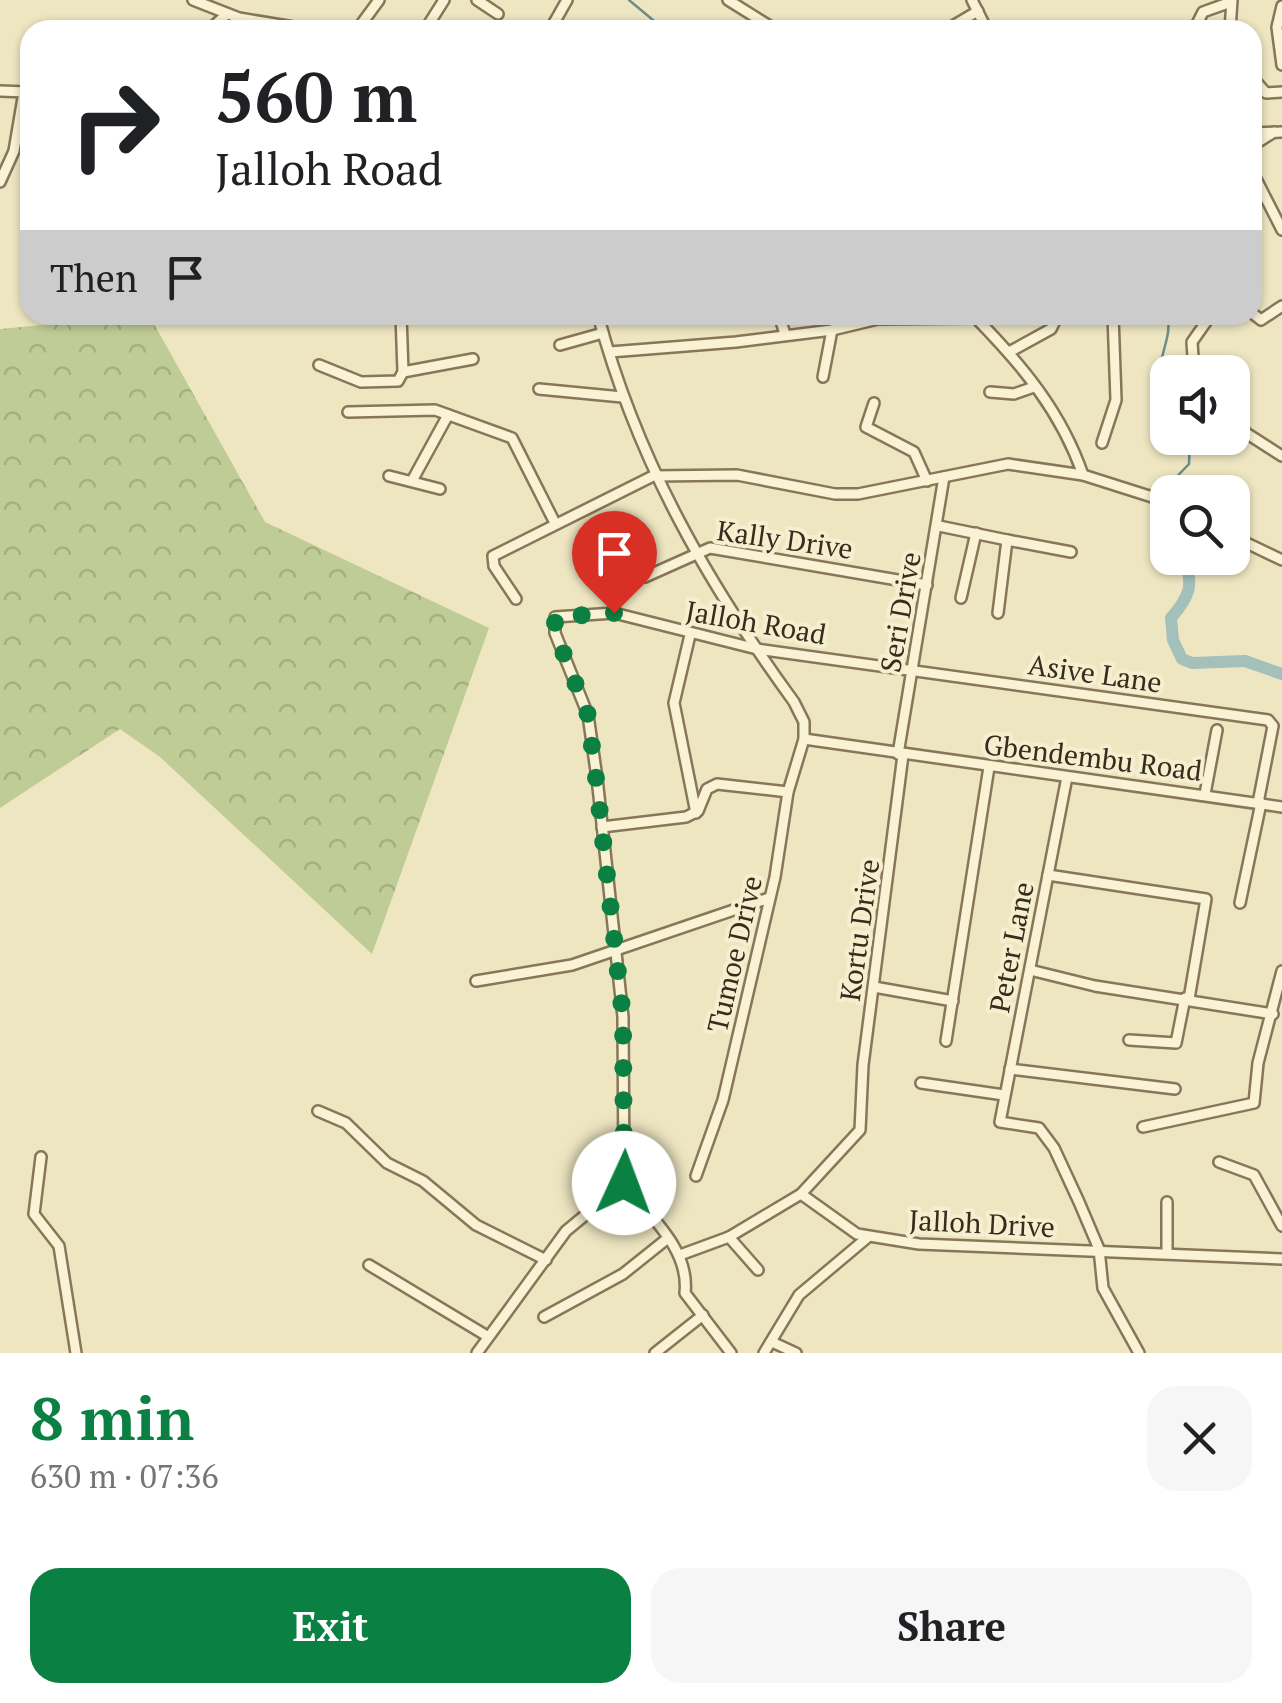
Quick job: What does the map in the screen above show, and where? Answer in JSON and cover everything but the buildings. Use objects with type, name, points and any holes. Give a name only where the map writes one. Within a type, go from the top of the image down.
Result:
[{"type":"street","points":[[193,0],[226,14],[258,20]]},
{"type":"street","points":[[477,0],[498,14]]},
{"type":"street","points":[[728,0],[760,20]]},
{"type":"street","points":[[972,0],[982,20]]},
{"type":"street","points":[[1200,20],[1204,12],[1231,1]]},
{"type":"street","points":[[1282,6],[1277,27],[1282,65]]},
{"type":"street","points":[[963,20],[978,11]]},
{"type":"street","points":[[220,20],[226,14]]},
{"type":"street","points":[[0,182],[14,151],[20,124]]},
{"type":"street","points":[[1262,191],[1282,230]]},
{"type":"street","points":[[319,364],[361,382],[398,381],[403,372],[401,325]]},
{"type":"street","points":[[601,325],[622,397],[653,476],[801,715],[804,739]]},
{"type":"street","points":[[782,325],[785,334]]},
{"type":"street","points":[[610,352],[851,325]]},
{"type":"street","points":[[984,325],[1011,350],[1065,430],[1083,475]]},
{"type":"street","points":[[1011,350],[1052,325]]},
{"type":"street","points":[[1102,443],[1116,400],[1113,325]]},
{"type":"street","points":[[1193,355],[1192,342],[1204,325]]},
{"type":"street","points":[[823,377],[832,330]]},
{"type":"street","points":[[560,345],[603,333]]},
{"type":"street","points":[[403,372],[472,358]]},
{"type":"street","points":[[990,392],[1014,394],[1034,387]]},
{"type":"street","points":[[538,389],[622,397]]},
{"type":"street","points":[[874,403],[866,426],[914,452],[927,481]]},
{"type":"street","points":[[348,412],[435,410],[512,438],[555,522]]},
{"type":"street","points":[[413,478],[448,415]]},
{"type":"street","points":[[1250,436],[1282,456]]},
{"type":"street","points":[[516,599],[494,566],[493,556],[653,476],[737,475],[835,494],[880,493],[1008,464],[1083,475],[1150,495]]},
{"type":"street","points":[[390,476],[413,478],[440,489]]},
{"type":"street","name":"Seri Drive","points":[[901,754],[944,477]]},
{"type":"street","points":[[939,526],[1070,552]]},
{"type":"street","points":[[962,598],[976,533]]},
{"type":"street","points":[[998,613],[1007,540]]},
{"type":"street","points":[[1250,545],[1282,560]]},
{"type":"street","name":"Kally Drive","points":[[696,551],[728,548],[927,584]]},
{"type":"street","points":[[645,577],[696,551]]},
{"type":"street","name":"Jalloh Road","points":[[624,1183],[626,1062],[602,827],[588,715],[555,632],[555,617],[614,613],[757,649],[912,670]]},
{"type":"street","points":[[690,634],[674,704],[696,813]]},
{"type":"street","name":"Asive Lane","points":[[912,670],[1271,722],[1259,803]]},
{"type":"street","points":[[1205,794],[1217,730]]},
{"type":"street","name":"Gbendembu Road","points":[[804,739],[1282,807]]},
{"type":"street","name":"Tumoe Drive","points":[[696,1176],[723,1100],[769,898],[788,792],[804,739]]},
{"type":"street","name":"Kortu Drive","points":[[801,1194],[854,1142],[860,1130],[901,754]]},
{"type":"street","points":[[946,1041],[989,767]]},
{"type":"street","name":"Peter Lane","points":[[1067,777],[1004,1095],[1002,1124],[1022,1122],[1045,1135],[1099,1250]]},
{"type":"street","points":[[696,813],[708,789],[717,784],[788,792]]},
{"type":"street","points":[[1240,903],[1259,803]]},
{"type":"street","points":[[602,827],[696,813]]},
{"type":"street","points":[[1048,875],[1206,899],[1176,1043],[1129,1040]]},
{"type":"street","points":[[476,981],[572,966],[769,898]]},
{"type":"street","points":[[1030,970],[1095,986],[1273,1014]]},
{"type":"street","points":[[1143,1127],[1254,1104],[1258,1062],[1282,970]]},
{"type":"street","points":[[874,987],[953,1000]]},
{"type":"street","points":[[1010,1069],[1175,1089]]},
{"type":"street","points":[[922,1083],[1004,1095]]},
{"type":"street","points":[[318,1110],[346,1124],[387,1163],[423,1181],[476,1225],[546,1260]]},
{"type":"street","points":[[40,1156],[34,1214],[58,1246],[76,1353]]},
{"type":"street","points":[[1219,1162],[1254,1175],[1282,1226]]},
{"type":"street","points":[[476,1353],[580,1216],[624,1183],[680,1255],[688,1276],[685,1293],[732,1353]]},
{"type":"street","points":[[680,1255],[730,1237],[801,1194]]},
{"type":"street","name":"Jalloh Drive","points":[[801,1194],[840,1224],[868,1237],[933,1246],[1282,1259]]},
{"type":"street","points":[[1167,1253],[1168,1202]]},
{"type":"street","points":[[730,1237],[758,1270]]},
{"type":"street","points":[[764,1353],[800,1296],[868,1237]]},
{"type":"street","points":[[544,1317],[623,1274],[668,1238]]},
{"type":"street","points":[[1099,1250],[1103,1288],[1139,1353]]},
{"type":"street","points":[[370,1265],[487,1336]]},
{"type":"street","points":[[655,1353],[703,1315]]},
{"type":"street","points":[[772,1342],[796,1353]]},
{"type":"green space","points":[[155,325],[265,522],[489,628],[372,954],[160,757],[120,729],[0,808],[0,329]]},
{"type":"waterway","points":[[629,0],[653,20]]},
{"type":"waterway","points":[[1163,355],[1169,325]]},
{"type":"waterway","points":[[1178,475],[1189,464],[1189,455]]},
{"type":"waterway","points":[[1189,575],[1188,590],[1171,618],[1173,640],[1182,659],[1192,663],[1245,661],[1282,674]]},
{"type":"route","points":[[614,613],[555,617],[555,632],[588,715],[596,778],[623,1017],[624,1183]]}]
